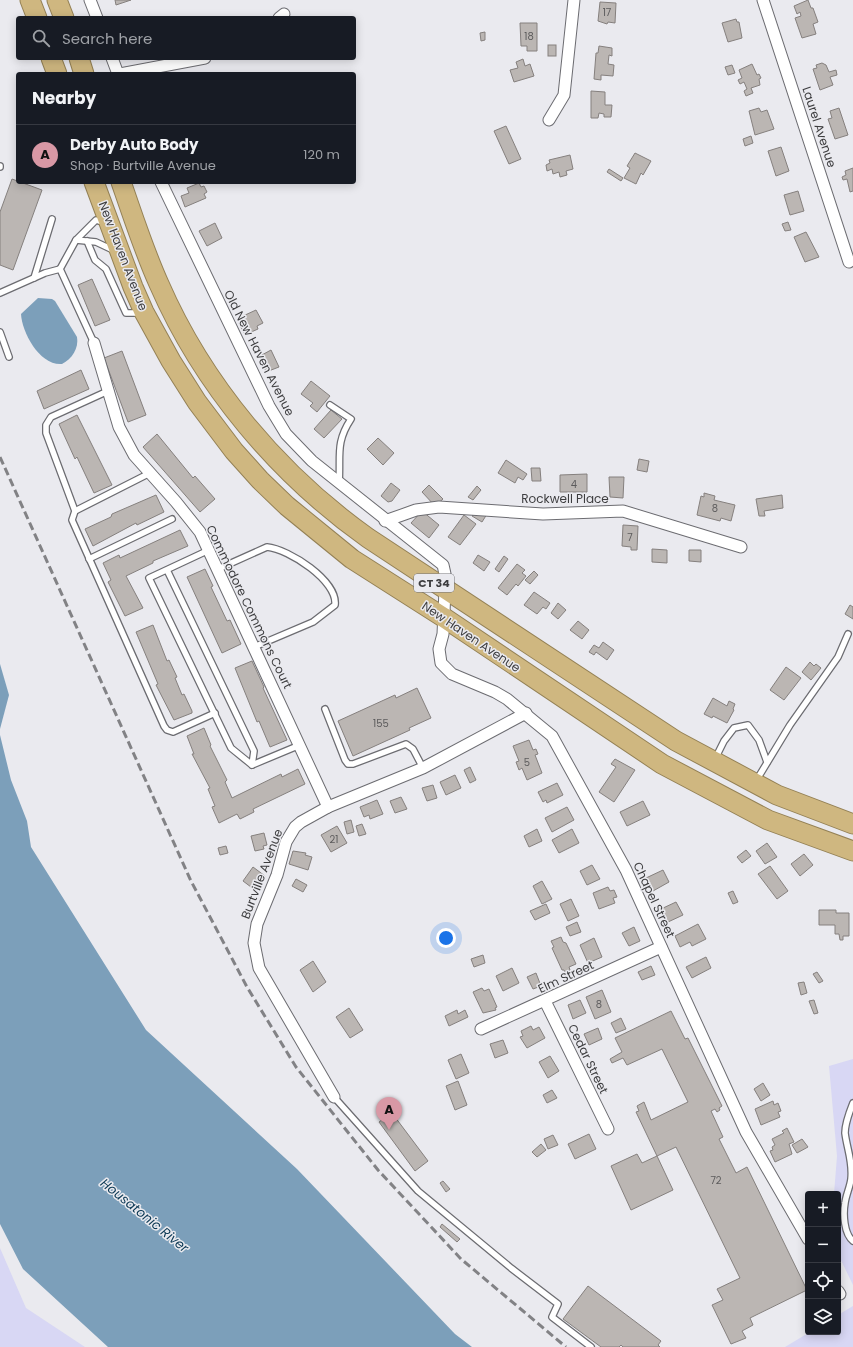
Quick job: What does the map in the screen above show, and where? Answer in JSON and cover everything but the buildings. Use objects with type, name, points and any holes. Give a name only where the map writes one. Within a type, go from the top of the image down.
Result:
[{"type":"highway","points":[[30,0],[36,16]]},
{"type":"highway","points":[[57,0],[63,16]]},
{"type":"highway","points":[[52,60],[56,72]]},
{"type":"highway","points":[[80,60],[83,72]]},
{"type":"highway","name":"New Haven Avenue","points":[[95,184],[125,266],[144,312],[171,361],[197,402],[234,451],[260,480],[287,506],[352,559],[443,617],[662,764],[768,820],[853,851]]},
{"type":"highway","name":"New Haven Avenue","points":[[123,184],[159,284],[177,321],[208,372],[253,433],[305,488],[339,518],[445,590],[676,742],[777,795],[853,824]]},
{"type":"highway","points":[[110,224],[134,217]]},
{"type":"street","points":[[90,0],[95,16]]},
{"type":"street","points":[[549,120],[564,95],[574,0]]},
{"type":"street","name":"Laurel Avenue","points":[[763,0],[849,262]]},
{"type":"street","points":[[113,60],[118,72]]},
{"type":"street","points":[[130,72],[194,60]]},
{"type":"street","name":"Old New Haven Avenue","points":[[162,184],[269,406],[286,434],[312,461],[339,484],[443,565],[445,574],[443,617]]},
{"type":"street","name":"Commodore Commons Court","points":[[94,342],[119,427],[134,455],[176,502],[200,532],[328,807]]},
{"type":"street","name":"Rockwell Place","points":[[385,521],[416,510],[438,507],[543,514],[623,511],[741,547]]},
{"type":"street","name":"Chapel Street","points":[[443,617],[439,655],[441,663],[446,669],[461,678],[495,692],[526,713],[552,736],[626,870],[746,1132],[805,1234]]},
{"type":"street","name":"Burtville Avenue","points":[[334,1096],[259,968],[254,943],[257,924],[277,875],[290,834],[301,822],[328,807],[423,768],[526,713]]},
{"type":"street","name":"Elm Street","points":[[481,1029],[661,947]]},
{"type":"street","name":"Cedar Street","points":[[545,1001],[608,1129]]},
{"type":"lane","points":[[34,278],[52,219]]},
{"type":"lane","points":[[0,293],[34,278],[60,269],[76,240],[96,220],[110,224]]},
{"type":"lane","points":[[76,240],[96,242],[109,246],[117,253],[125,266]]},
{"type":"lane","points":[[87,241],[95,260],[106,269],[126,314],[144,312]]},
{"type":"lane","points":[[60,269],[94,342]]},
{"type":"lane","points":[[0,332],[9,357]]},
{"type":"lane","points":[[108,391],[51,417],[46,425],[46,433],[75,511],[72,520],[167,730],[173,732],[215,713]]},
{"type":"lane","points":[[330,405],[351,420],[343,432],[339,444],[339,484]]},
{"type":"lane","points":[[75,511],[151,473]]},
{"type":"lane","points":[[89,558],[172,519]]},
{"type":"lane","points":[[218,569],[267,547],[273,547],[283,550],[297,558],[329,585],[336,598],[335,605],[313,622],[254,647]]},
{"type":"lane","points":[[208,550],[150,578],[231,748],[252,765]]},
{"type":"lane","points":[[167,570],[254,751],[252,765]]},
{"type":"lane","points":[[755,783],[805,702],[838,658],[848,634]]},
{"type":"lane","points":[[325,709],[345,760],[348,764],[353,764],[406,744],[413,749],[423,768]]},
{"type":"lane","points":[[714,762],[724,741],[734,728],[748,725],[758,740],[767,762]]},
{"type":"lane","points":[[252,765],[300,745]]},
{"type":"lane","points":[[334,1096],[418,1192],[511,1268],[558,1304],[552,1317],[591,1347]]},
{"type":"lane","points":[[853,1103],[847,1119],[845,1133],[850,1155],[851,1180],[845,1203],[845,1219],[850,1238],[853,1241]]},
{"type":"shaded area","points":[[853,1059],[853,1285],[841,1260],[841,1191],[834,1191],[837,1156],[829,1066]]},
{"type":"shaded area","points":[[0,1248],[26,1308],[85,1347],[0,1347]]},
{"type":"shaded area","points":[[853,1306],[853,1347],[785,1347],[805,1335],[841,1335],[841,1313]]},
{"type":"water","points":[[38,298],[52,299],[55,301],[77,337],[77,345],[74,353],[66,362],[62,364],[46,360],[40,354],[29,339],[22,322],[21,314]]},
{"type":"water","points":[[0,664],[9,695],[0,729]]},
{"type":"water","name":"Housatonic River","points":[[0,735],[11,780],[27,821],[31,847],[146,1030],[297,1169],[455,1334],[472,1347],[108,1347],[23,1269],[0,1224]]},
{"type":"railway","points":[[0,457],[191,881],[247,987],[296,1067],[378,1170],[461,1259],[566,1347]]},
{"type":"place","name":"Derby Auto Body","points":[[389,1130]]}]
